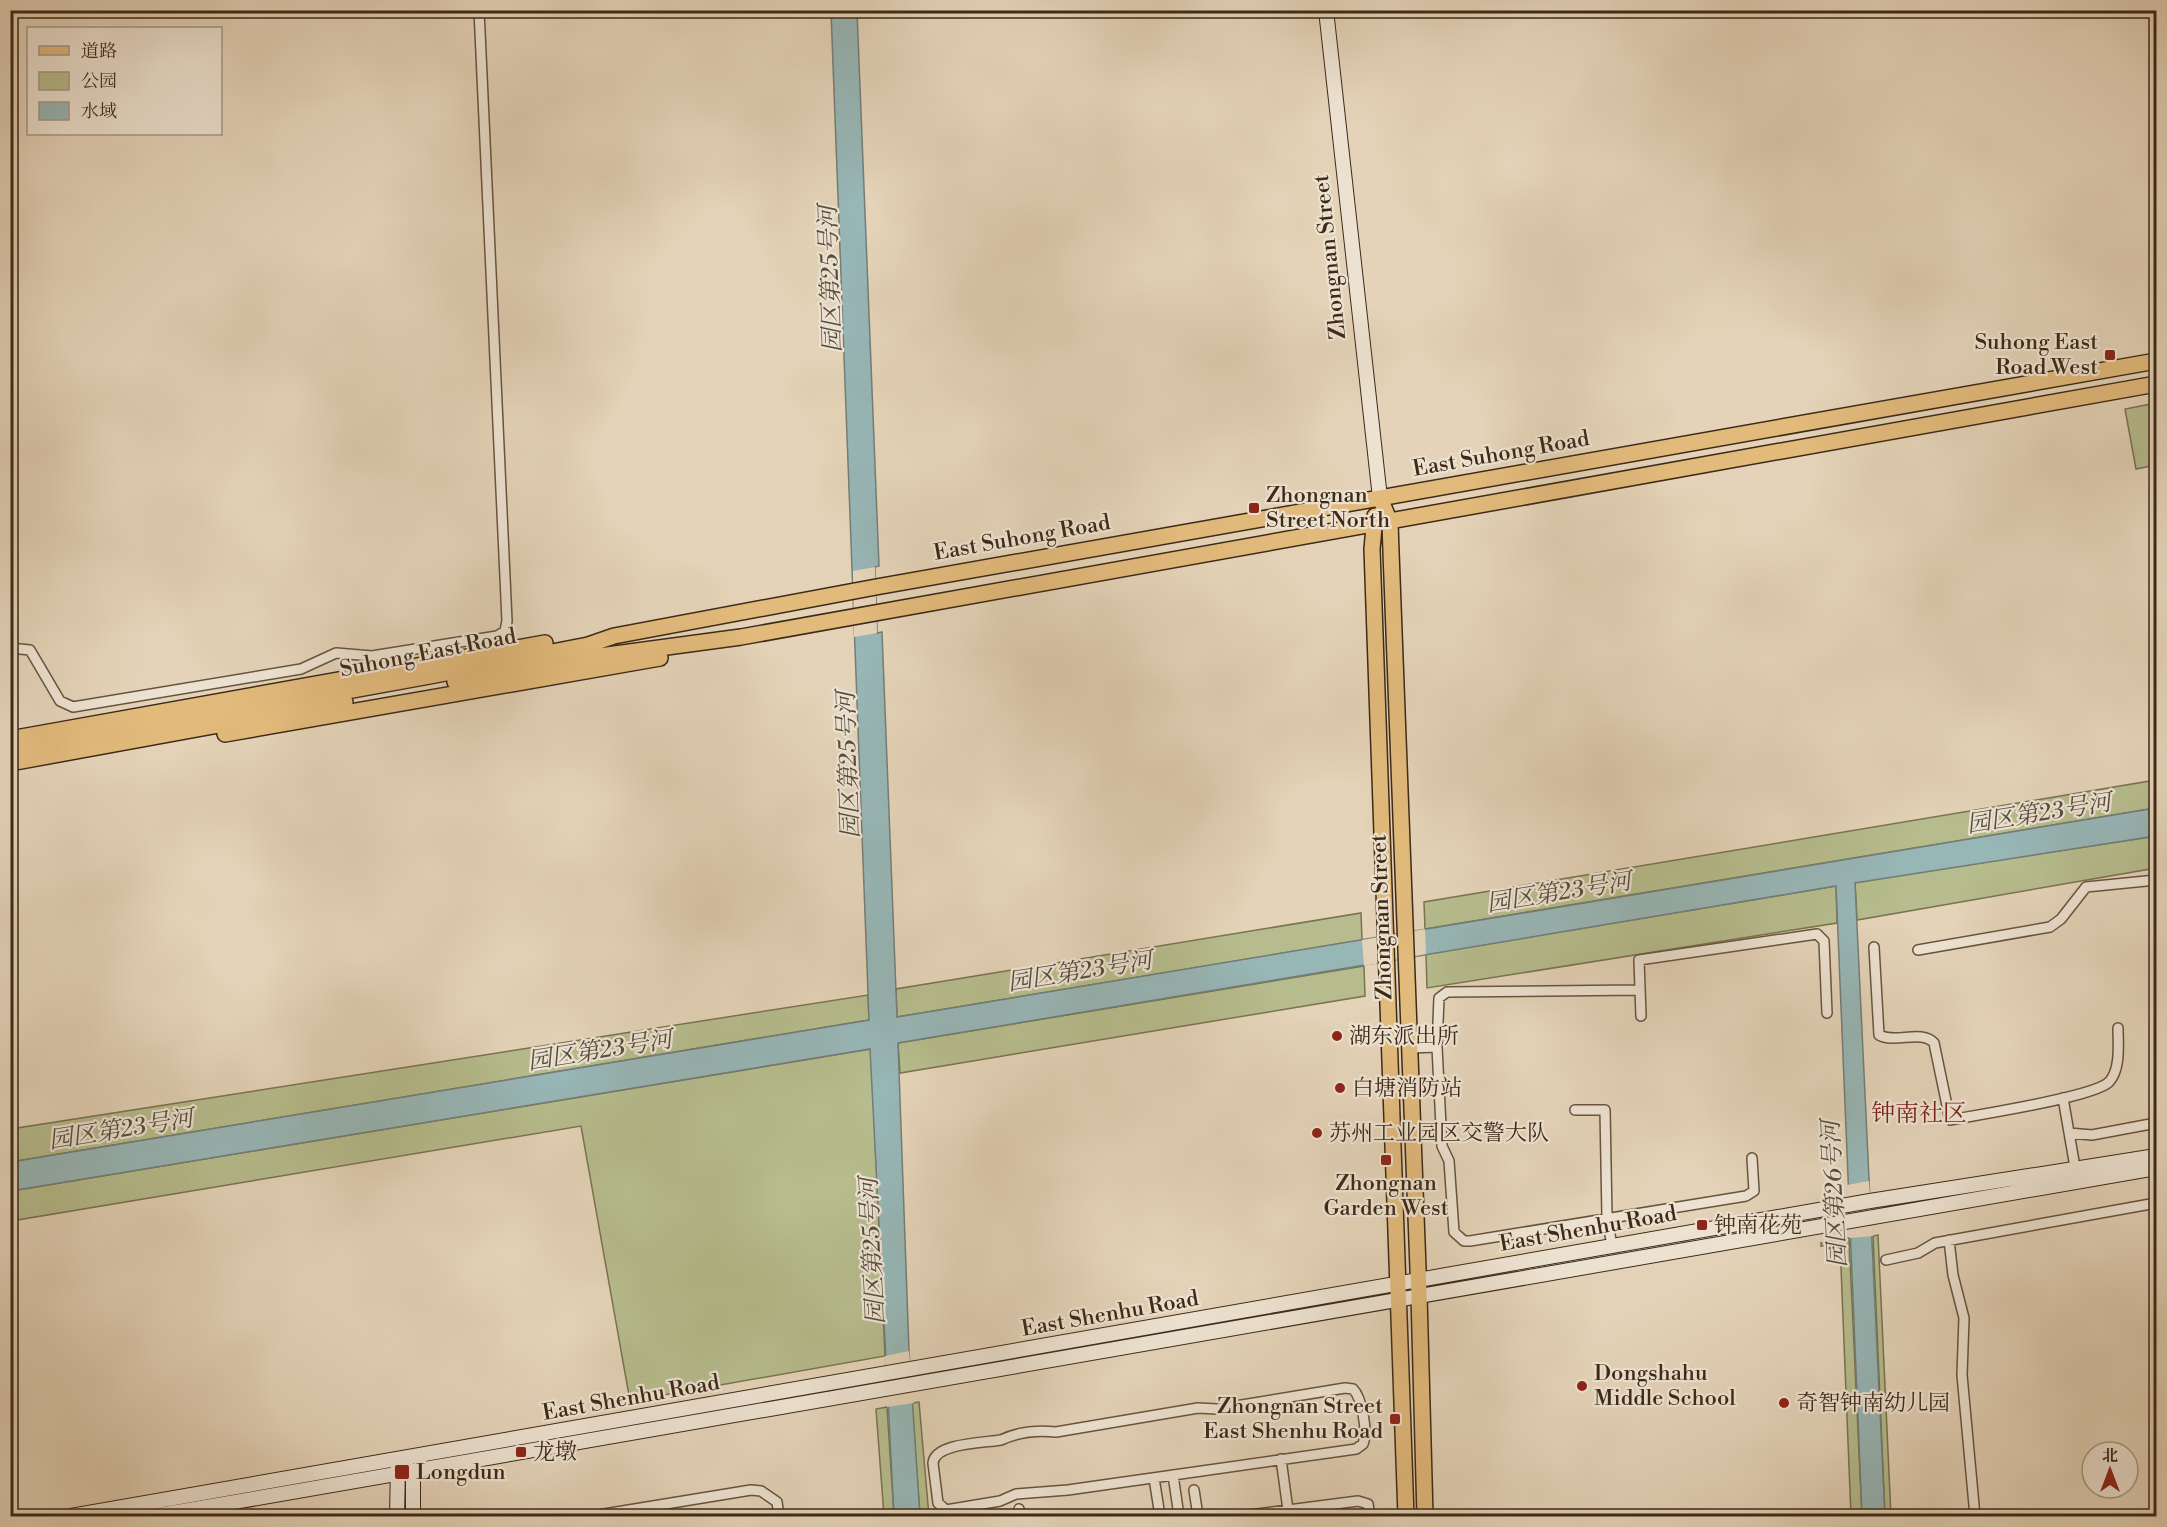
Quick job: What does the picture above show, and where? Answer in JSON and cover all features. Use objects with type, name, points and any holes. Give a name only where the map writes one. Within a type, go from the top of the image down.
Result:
[{"type":"main road","name":"Zhongnan Street","points":[[1326,10],[1380,498],[1390,522],[1425,1516]]},
{"type":"main road","name":"East Suhong Road","points":[[853,591],[2157,361]]},
{"type":"main road","name":"East Suhong Road","points":[[853,616],[2157,384]]},
{"type":"main road","name":"Zhongnan Street","points":[[1380,498],[1372,525],[1384,936],[1406,1516]]},
{"type":"main road","name":"Suhong East Road","points":[[10,764],[194,724],[588,645],[614,636],[853,591]]},
{"type":"main road","name":"Suhong East Road","points":[[10,752],[194,724],[585,658],[741,638],[853,616]]},
{"type":"main road","points":[[10,739],[587,636],[614,636]]},
{"type":"main road","points":[[10,772],[702,650],[741,638]]},
{"type":"main road","name":"East Shenhu Road","points":[[70,1516],[1870,1201],[2075,1167],[2157,1156]]},
{"type":"main road","name":"East Shenhu Road","points":[[154,1516],[397,1476],[1848,1220],[2157,1168]]},
{"type":"main road","points":[[400,1459],[413,1473],[413,1516]]},
{"type":"main road","points":[[398,1516],[397,1476],[400,1459]]},
{"type":"street","points":[[10,648],[30,650],[60,701],[73,707],[301,669],[336,653],[372,656],[497,636],[505,631],[507,609],[479,10]]},
{"type":"street","points":[[1918,950],[2050,927],[2061,919],[2086,887],[2097,884],[2157,880]]},
{"type":"street","points":[[1641,1016],[1639,960],[1817,934],[1823,937],[1824,941],[1827,1012]]},
{"type":"street","points":[[1874,947],[1879,1035],[1886,1038],[1927,1038],[1934,1043],[1950,1120],[2063,1098],[2108,1082],[2117,1062],[2118,1028]]},
{"type":"street","points":[[1639,990],[1448,993],[1439,998],[1437,1047],[1442,1146],[1449,1161],[1454,1232],[1457,1237],[1470,1241],[1751,1194],[1755,1186],[1752,1158]]},
{"type":"street","points":[[1409,1048],[1437,1047]]},
{"type":"street","points":[[2063,1098],[2075,1167]]},
{"type":"street","points":[[1575,1110],[1605,1110],[1607,1217],[1612,1246]]},
{"type":"street","points":[[2069,1133],[2092,1135],[2157,1123]]},
{"type":"street","points":[[1886,1260],[1918,1253],[1929,1245],[1950,1240],[2157,1203]]},
{"type":"street","points":[[1950,1240],[1953,1275],[1964,1318],[1962,1376],[1975,1516]]},
{"type":"street","points":[[1345,1388],[1356,1391],[1365,1434],[1365,1441],[1360,1447],[1173,1475],[1016,1494],[1000,1501],[946,1510],[938,1503],[933,1458],[941,1449],[1001,1440],[1042,1430],[1056,1432],[1198,1408],[1217,1409],[1345,1388]]},
{"type":"street","points":[[1281,1459],[1288,1510]]},
{"type":"street","points":[[1173,1475],[1179,1516]]},
{"type":"street","points":[[1154,1478],[1160,1516]]},
{"type":"street","points":[[592,1516],[751,1490],[761,1491],[777,1502],[779,1516]]},
{"type":"street","points":[[1194,1490],[1198,1516]]},
{"type":"street","points":[[1242,1516],[1358,1501],[1368,1504],[1370,1516]]},
{"type":"green space","points":[[2156,403],[2156,465],[2136,469],[2125,409]]},
{"type":"green space","points":[[2156,780],[2156,808],[1425,929],[1424,902]]},
{"type":"green space","points":[[2156,836],[2156,868],[1857,920],[1855,882]]},
{"type":"green space","points":[[1836,886],[1837,923],[1427,988],[1426,954]]},
{"type":"green space","points":[[1361,913],[1362,940],[897,1017],[896,989]]},
{"type":"green space","points":[[1364,966],[1365,996],[900,1073],[898,1043]]},
{"type":"green space","points":[[868,995],[869,1020],[11,1162],[11,1129]]},
{"type":"green space","points":[[871,1049],[885,1356],[630,1401],[581,1126],[11,1221],[11,1191]]},
{"type":"green space","points":[[1878,1235],[1891,1516],[1885,1516],[1873,1236]]},
{"type":"green space","points":[[1849,1238],[1862,1516],[1851,1516],[1840,1243],[1821,1246],[1821,1243]]},
{"type":"green space","points":[[919,1402],[929,1516],[920,1516],[912,1403]]},
{"type":"green space","points":[[887,1407],[894,1516],[884,1516],[876,1409]]},
{"type":"water","points":[[831,11],[857,11],[879,566],[875,567],[877,633],[882,632],[897,1017],[2156,808],[2156,836],[1855,883],[1885,1516],[1862,1516],[1836,886],[898,1043],[909,1351],[920,1516],[894,1516],[870,1049],[11,1191],[11,1162],[869,1020]]},
{"type":"pier","points":[[875,567],[877,633],[854,637],[853,571]]},
{"type":"pier","points":[[1425,929],[1426,954],[1364,966],[1362,940]]},
{"type":"pier","points":[[1869,1181],[1873,1236],[1849,1238],[1847,1185]]},
{"type":"pier","points":[[909,1351],[914,1403],[887,1407],[885,1356]]},
{"type":"place","name":"Suhong East Road West","points":[[2110,355]]},
{"type":"place","name":"Zhongnan Street North","points":[[1254,508]]},
{"type":"place","name":"湖东派出所","points":[[1337,1036]]},
{"type":"place","name":"白塘消防站","points":[[1340,1088]]},
{"type":"place","name":"苏州工业园区交警大队","points":[[1317,1133]]},
{"type":"place","name":"Zhongnan Garden West","points":[[1386,1160]]},
{"type":"place","name":"钟南花苑","points":[[1702,1225]]},
{"type":"place","name":"Dongshahu Middle School","points":[[1582,1386]]},
{"type":"place","name":"奇智钟南幼儿园","points":[[1784,1403]]},
{"type":"place","name":"Zhongnan Street East Shenhu Road","points":[[1395,1419]]},
{"type":"place","name":"龙墩","points":[[521,1452]]},
{"type":"place","name":"Longdun","points":[[402,1472]]},
{"type":"district","name":"钟南社区","points":[[1919,1114]]},
{"type":"water label","name":"园区第25号河","points":[[831,279]]},
{"type":"water label","name":"园区第25号河","points":[[849,765]]},
{"type":"water label","name":"园区第23号河","points":[[2039,814]]},
{"type":"water label","name":"园区第23号河","points":[[1559,893]]},
{"type":"water label","name":"园区第23号河","points":[[1080,972]]},
{"type":"water label","name":"园区第23号河","points":[[600,1051]]},
{"type":"water label","name":"园区第23号河","points":[[121,1130]]},
{"type":"water label","name":"园区第26号河","points":[[1835,1194]]},
{"type":"water label","name":"园区第25号河","points":[[873,1251]]}]
